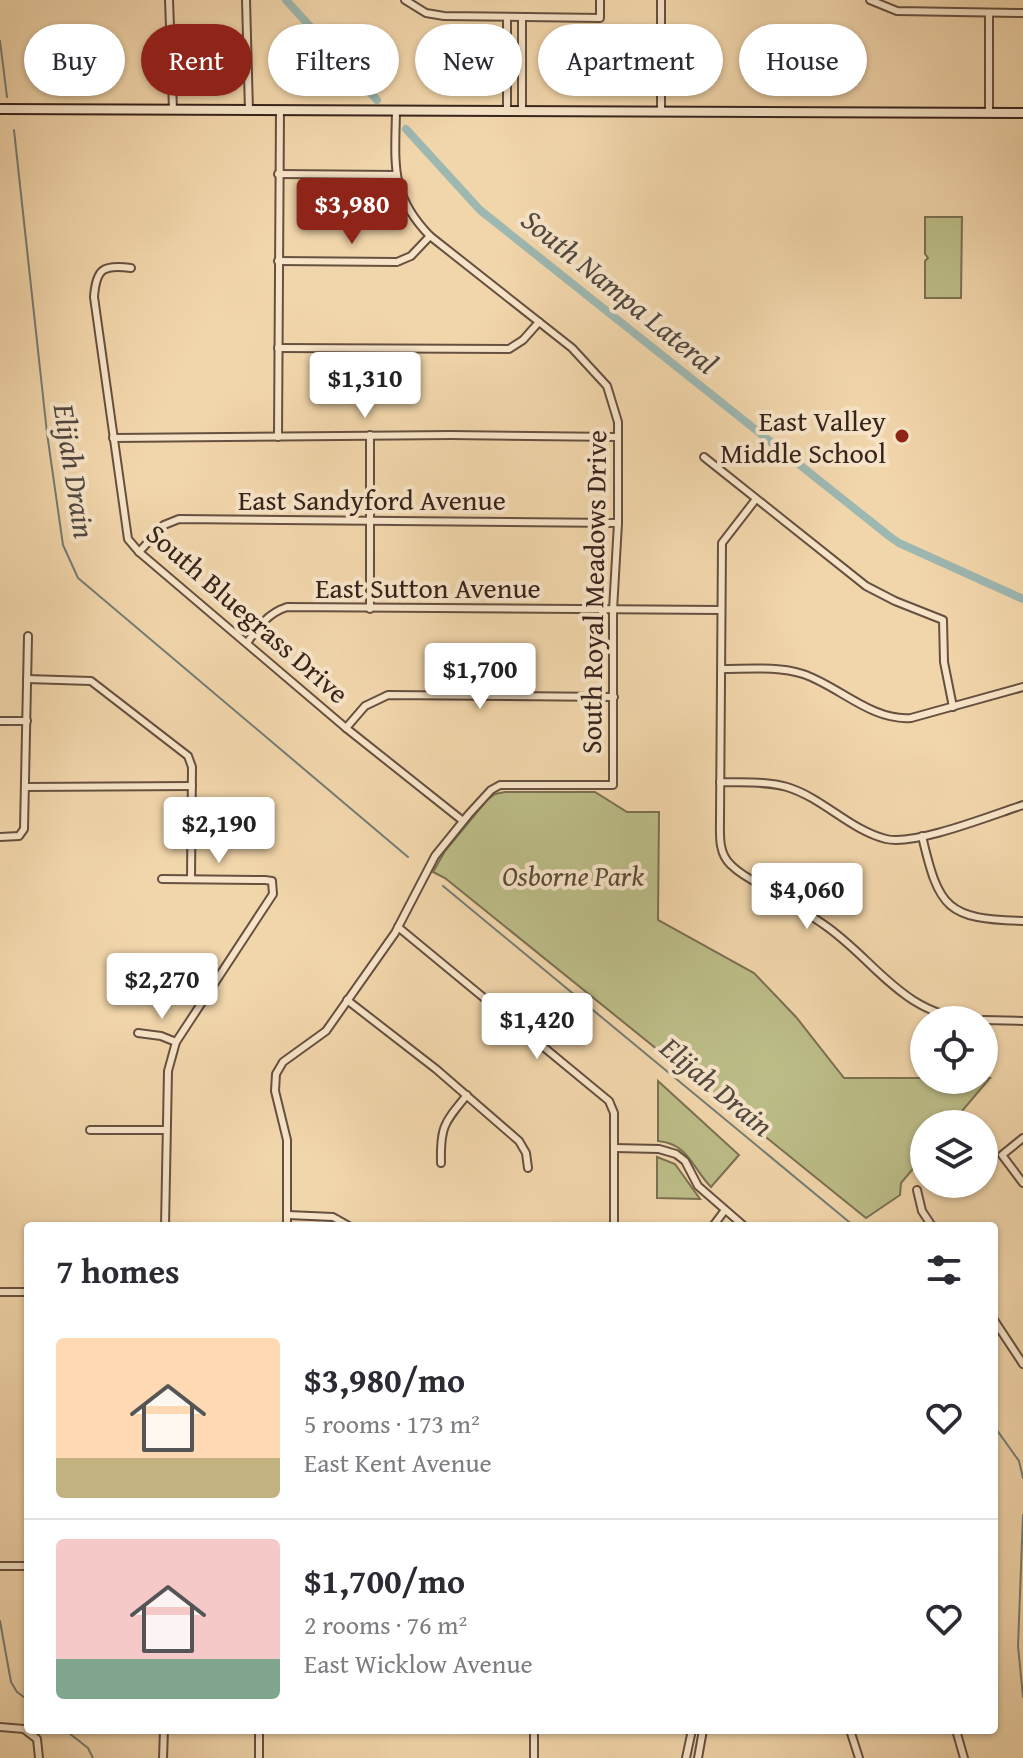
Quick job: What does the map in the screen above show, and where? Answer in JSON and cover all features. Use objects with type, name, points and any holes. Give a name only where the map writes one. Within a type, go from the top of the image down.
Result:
[{"type":"main road","points":[[0,109],[1023,113]]},
{"type":"street","points":[[169,0],[173,110]]},
{"type":"street","points":[[246,0],[249,111]]},
{"type":"street","points":[[405,0],[426,13],[507,18],[600,18],[600,0]]},
{"type":"street","points":[[661,0],[661,110]]},
{"type":"street","points":[[870,0],[897,11],[1023,13]]},
{"type":"street","points":[[989,13],[989,112]]},
{"type":"street","points":[[507,18],[507,111]]},
{"type":"street","points":[[522,18],[522,111]]},
{"type":"street","points":[[278,437],[280,111]]},
{"type":"street","name":"South Royal Meadows Drive","points":[[396,111],[395,164],[404,203],[412,217],[430,236],[572,348],[607,386],[618,422],[618,523],[613,610],[613,785],[500,785],[491,790],[463,821]]},
{"type":"street","points":[[278,174],[397,175]]},
{"type":"street","points":[[278,261],[397,262],[411,256],[430,236]]},
{"type":"street","name":"South Bluegrass Drive","points":[[131,268],[114,266],[101,271],[95,278],[94,297],[128,539],[139,552],[346,728],[463,821]]},
{"type":"street","points":[[278,348],[509,349],[523,340],[539,322]]},
{"type":"street","points":[[113,438],[370,435],[618,437]]},
{"type":"street","points":[[370,435],[370,609]]},
{"type":"street","points":[[704,457],[866,586],[943,620],[944,662],[953,707]]},
{"type":"street","points":[[756,499],[722,543],[720,782],[723,855],[730,865],[829,928],[887,982],[924,1006]]},
{"type":"street","name":"East Sandyford Avenue","points":[[139,552],[164,525],[179,519],[618,523]]},
{"type":"street","name":"East Sutton Avenue","points":[[247,643],[260,624],[276,611],[287,607],[721,610]]},
{"type":"street","points":[[0,837],[19,836],[24,829],[28,636]]},
{"type":"street","points":[[722,669],[798,673],[817,679],[896,719],[911,718],[1023,687]]},
{"type":"street","points":[[27,679],[91,681],[188,756],[192,767],[191,879]]},
{"type":"street","points":[[346,728],[365,706],[388,695],[614,697]]},
{"type":"street","points":[[0,721],[27,721]]},
{"type":"street","points":[[720,782],[787,787],[885,839],[922,836],[1023,805]]},
{"type":"street","points":[[25,787],[192,786]]},
{"type":"street","points":[[287,1222],[287,1140],[275,1091],[276,1074],[283,1062],[326,1031],[398,927],[435,856],[463,821]]},
{"type":"street","points":[[922,836],[931,872],[942,895],[952,907],[974,919],[1023,921]]},
{"type":"street","points":[[162,879],[272,881],[273,894],[176,1042],[168,1071],[165,1222]]},
{"type":"street","points":[[398,927],[609,1101],[614,1113],[614,1222]]},
{"type":"street","points":[[347,1000],[467,1095],[519,1141],[526,1153],[528,1168]]},
{"type":"street","points":[[998,1020],[1023,1021]]},
{"type":"street","points":[[138,1033],[176,1042]]},
{"type":"street","points":[[441,1163],[440,1139],[444,1124],[467,1095]]},
{"type":"street","points":[[90,1130],[166,1130]]},
{"type":"street","points":[[1023,1138],[1002,1155],[1023,1183]]},
{"type":"street","points":[[615,1148],[659,1149],[676,1154],[685,1161],[698,1186],[739,1222]]},
{"type":"street","points":[[919,1198],[929,1222]]},
{"type":"street","points":[[716,1222],[725,1210]]},
{"type":"street","points":[[288,1215],[333,1217],[342,1222]]},
{"type":"street","points":[[0,1292],[24,1292]]},
{"type":"street","points":[[998,1326],[1023,1364]]},
{"type":"street","points":[[0,1566],[24,1566]]},
{"type":"street","points":[[0,1727],[24,1729]]},
{"type":"street","points":[[30,1734],[37,1739],[39,1758]]},
{"type":"street","points":[[163,1758],[164,1734]]},
{"type":"street","points":[[259,1734],[259,1758]]},
{"type":"street","points":[[534,1734],[534,1758]]},
{"type":"street","points":[[686,1758],[691,1734]]},
{"type":"street","points":[[698,1758],[702,1734]]},
{"type":"street","points":[[851,1734],[859,1758]]},
{"type":"street","points":[[957,1734],[964,1758]]},
{"type":"green space","points":[[925,217],[962,217],[961,298],[925,298],[925,261],[928,258],[925,254]]},
{"type":"green space","name":"Osborne Park","points":[[595,792],[627,812],[659,812],[658,920],[754,973],[796,1017],[844,1078],[910,1078],[910,1094],[976,1094],[963,1110],[910,1110],[910,1172],[901,1183],[900,1195],[866,1218],[445,878],[433,872],[445,851],[495,794]]},
{"type":"green space","points":[[658,1081],[739,1155],[711,1187],[683,1152],[658,1141]]},
{"type":"green space","points":[[657,1157],[675,1164],[700,1199],[657,1198]]},
{"type":"waterway","name":"South Nampa Lateral","points":[[286,0],[377,100]]},
{"type":"waterway","name":"Elijah Drain","points":[[0,41],[7,97]]},
{"type":"waterway","name":"South Nampa Lateral","points":[[406,129],[480,210],[889,536],[1023,599]]},
{"type":"waterway","name":"Elijah Drain","points":[[14,130],[47,433],[63,545],[78,578],[408,857]]},
{"type":"waterway","name":"Elijah Drain","points":[[443,886],[849,1222]]},
{"type":"waterway","name":"Elijah Drain","points":[[998,1432],[1019,1461],[1023,1478]]},
{"type":"waterway","name":"Elijah Drain","points":[[1023,1515],[1018,1646],[1023,1697]]},
{"type":"waterway","points":[[0,1621],[11,1682],[24,1697]]},
{"type":"waterway","points":[[70,1734],[88,1748],[93,1758]]},
{"type":"place","name":"East Valley Middle School","points":[[902,436]]}]
